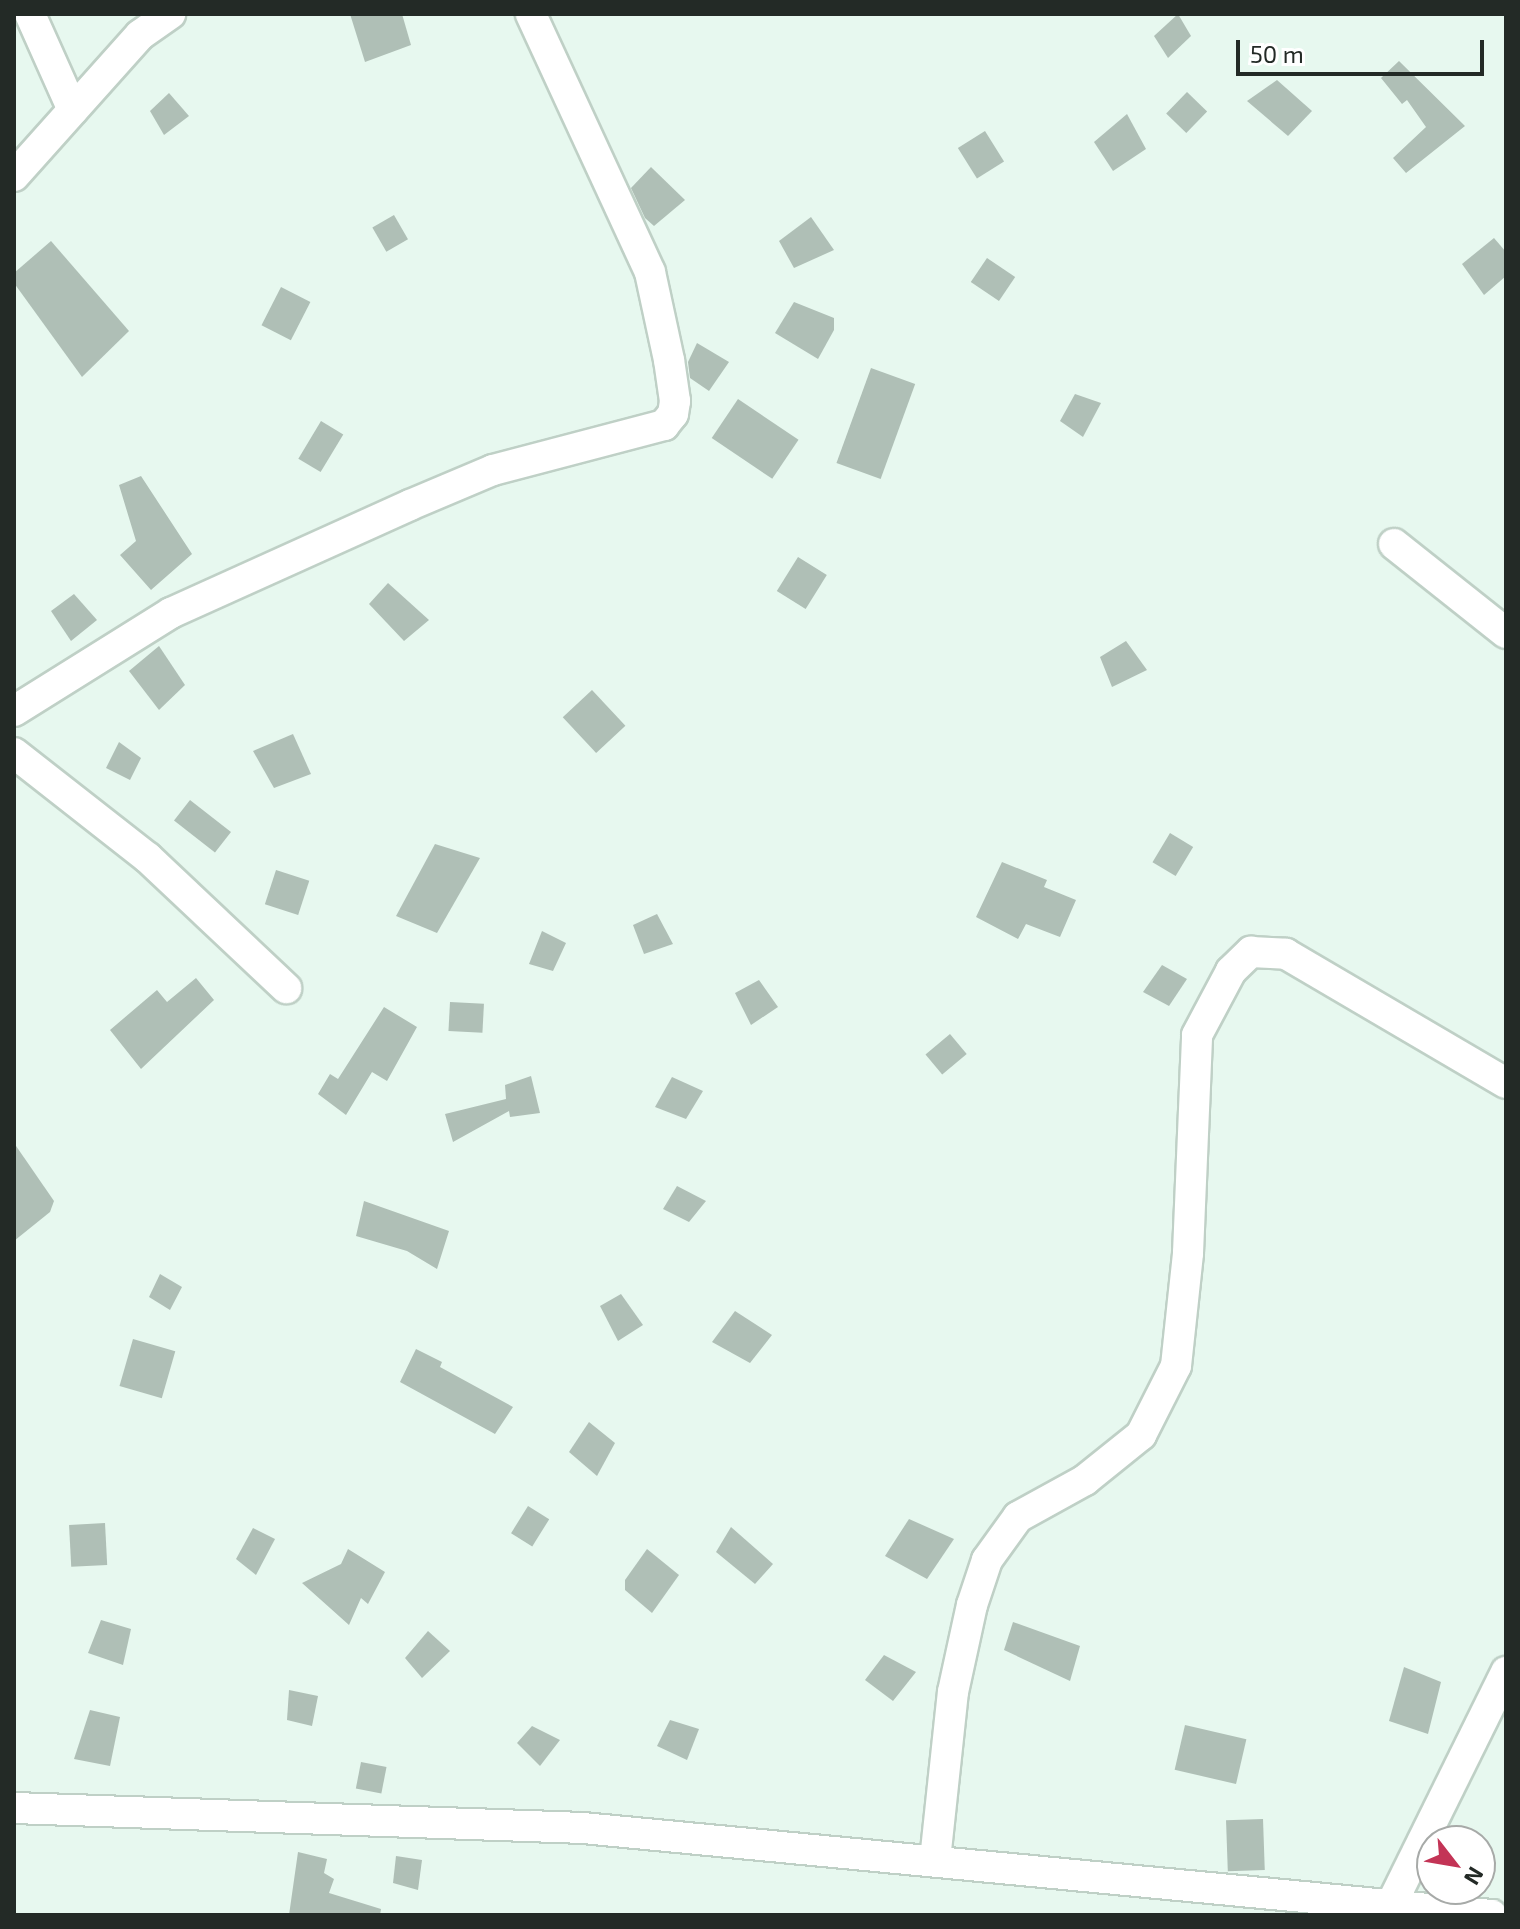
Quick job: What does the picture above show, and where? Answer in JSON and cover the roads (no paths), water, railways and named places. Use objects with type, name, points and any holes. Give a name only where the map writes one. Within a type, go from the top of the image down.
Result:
[{"type":"street","points":[[30,14],[73,110]]},
{"type":"street","points":[[14,176],[140,35],[170,14]]},
{"type":"street","points":[[14,711],[171,613],[396,511],[493,470],[664,425],[673,414],[669,360],[650,272],[531,14]]},
{"type":"street","points":[[1394,544],[1506,633]]},
{"type":"street","points":[[14,753],[148,858],[286,988]]},
{"type":"street","points":[[935,1860],[953,1692],[972,1605],[987,1560],[1018,1517],[1085,1480],[1141,1435],[1176,1366],[1188,1253],[1197,1035],[1231,971],[1251,952],[1286,954],[1506,1083]]},
{"type":"street","points":[[1392,1903],[1506,1672]]},
{"type":"street","points":[[14,1808],[583,1828],[1392,1903],[1492,1915]]}]
